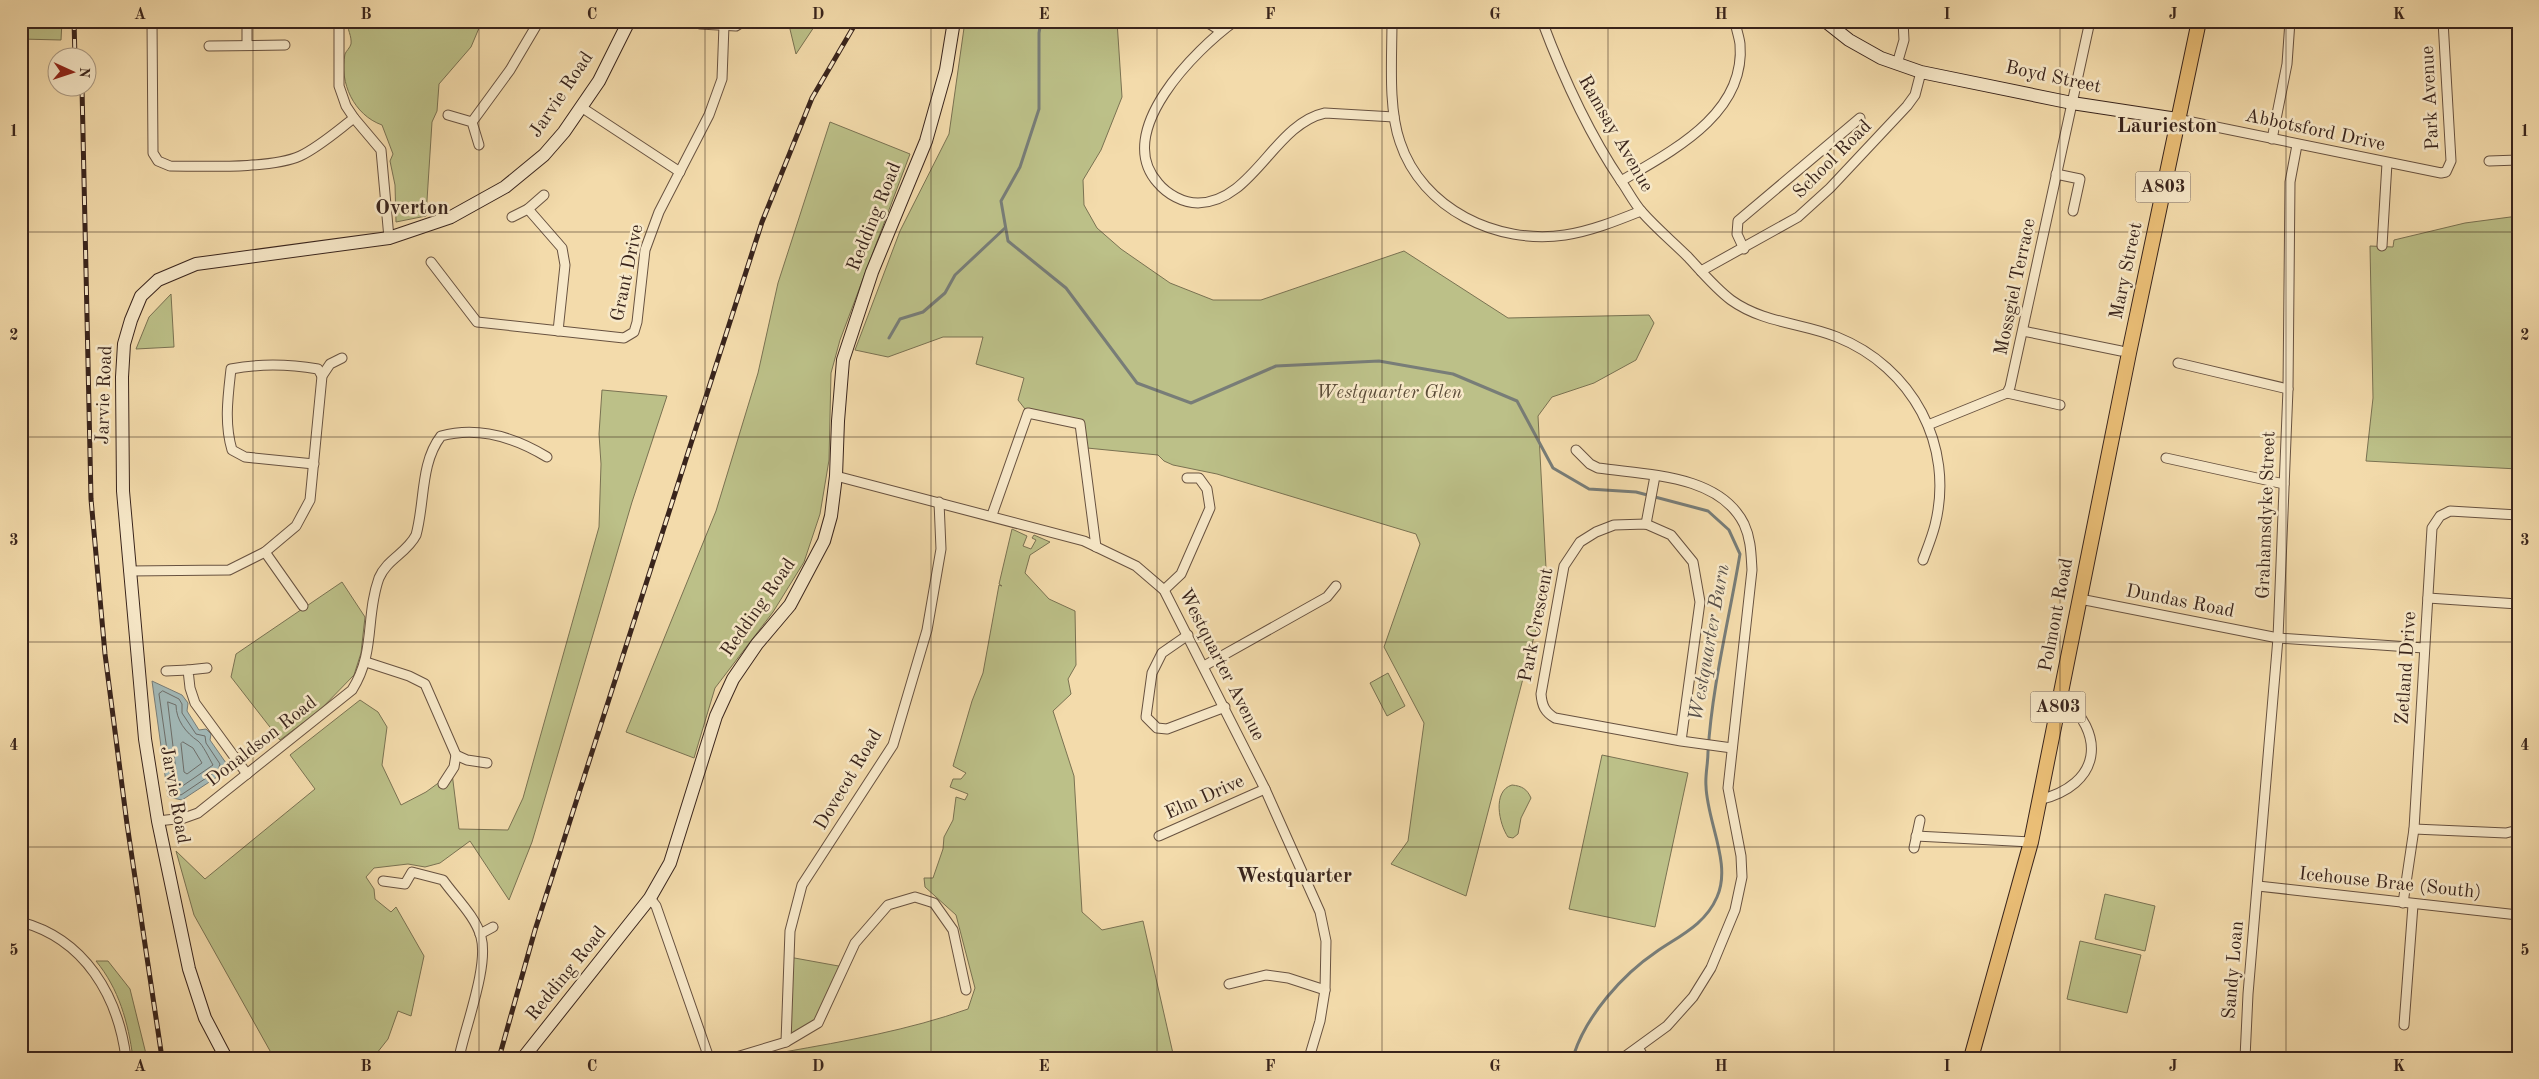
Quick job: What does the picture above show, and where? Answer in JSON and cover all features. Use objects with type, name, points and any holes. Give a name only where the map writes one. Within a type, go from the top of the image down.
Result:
[{"type":"main road","name":"Mary Street","points":[[2125,352],[2199,21]]},
{"type":"main road","name":"Polmont Road","points":[[1971,1058],[2031,842],[2080,599],[2125,352]]},
{"type":"street","points":[[152,21],[153,153],[164,164],[170,166],[224,165],[284,161],[308,151],[354,118]]},
{"type":"street","points":[[247,21],[247,45]]},
{"type":"street","points":[[340,21],[339,86],[346,106],[380,150],[389,238]]},
{"type":"street","points":[[472,122],[510,70],[539,21]]},
{"type":"street","name":"Jarvie Road","points":[[226,1058],[204,1018],[189,969],[158,820],[145,739],[122,490],[122,369],[124,344],[141,296],[158,280],[196,264],[389,238],[452,217],[505,187],[544,155],[599,81],[629,21]]},
{"type":"street","points":[[700,24],[736,26],[744,21]]},
{"type":"street","name":"Redding Road","points":[[529,1056],[650,898],[670,863],[716,716],[733,679],[757,644],[790,605],[824,541],[831,516],[836,476],[843,360],[872,272],[926,141],[946,70],[954,21]]},
{"type":"street","points":[[1205,21],[1221,31]]},
{"type":"street","points":[[1235,21],[1200,48],[1173,81],[1162,97],[1147,134],[1145,148],[1153,178],[1173,196],[1195,203],[1219,199],[1233,191],[1300,125],[1317,115],[1325,113],[1394,117]]},
{"type":"street","points":[[1392,21],[1394,117],[1399,141],[1408,165],[1422,184],[1444,204],[1479,224],[1496,231],[1529,237],[1564,235],[1592,229],[1641,211]]},
{"type":"street","name":"Ramsay Avenue","points":[[1542,21],[1562,73],[1605,158],[1641,211],[1730,299],[1751,312],[1835,336],[1871,354],[1902,381],[1928,425],[1939,473],[1939,499],[1936,524],[1923,560]]},
{"type":"street","points":[[1621,181],[1675,150],[1715,114],[1730,95],[1737,74],[1740,44],[1735,21]]},
{"type":"street","points":[[1825,21],[1868,51],[1921,72]]},
{"type":"street","points":[[1897,64],[1904,40],[1903,21]]},
{"type":"street","name":"Mossgiel Terrace","points":[[2007,393],[2023,331],[2090,21]]},
{"type":"street","points":[[2272,139],[2287,64],[2290,21]]},
{"type":"street","name":"Park Avenue","points":[[2443,21],[2451,161],[2446,172]]},
{"type":"street","points":[[581,107],[680,172],[709,116],[722,79],[724,25]]},
{"type":"street","points":[[209,46],[284,45]]},
{"type":"street","name":"Boyd Street","points":[[1921,72],[2072,103],[2177,119]]},
{"type":"street","name":"School Road","points":[[1701,271],[1744,249],[1798,217],[1830,188],[1907,106],[1915,95],[1921,72]]},
{"type":"street","points":[[448,114],[472,122]]},
{"type":"street","name":"School Road","points":[[1744,249],[1737,234],[1738,220],[1860,118]]},
{"type":"street","name":"Abbotsford Drive","points":[[2177,119],[2440,174],[2446,172]]},
{"type":"street","points":[[472,122],[479,145]]},
{"type":"street","name":"Grahamsdyke Street","points":[[2258,886],[2278,638],[2288,389],[2290,182],[2297,145]]},
{"type":"street","points":[[2489,161],[2518,160]]},
{"type":"street","points":[[2382,246],[2387,163]]},
{"type":"street","name":"Grant Drive","points":[[431,262],[477,322],[624,338],[634,332],[637,322],[645,250],[652,228],[680,172]]},
{"type":"street","points":[[2056,174],[2080,178],[2073,211]]},
{"type":"street","points":[[512,216],[528,209],[544,195]]},
{"type":"street","points":[[528,209],[562,248],[565,265],[558,331]]},
{"type":"street","points":[[2023,331],[2125,352]]},
{"type":"street","points":[[128,571],[229,570],[265,552],[296,526],[310,500],[322,376],[330,364],[342,358]]},
{"type":"street","points":[[314,464],[245,457],[232,450],[227,433],[228,397],[231,369],[253,364],[282,363],[318,368],[322,376]]},
{"type":"street","points":[[2178,363],[2288,389]]},
{"type":"street","points":[[1928,425],[2007,393],[2060,405]]},
{"type":"street","points":[[992,515],[1028,413],[1080,424],[1096,547]]},
{"type":"street","name":"Donaldson Road","points":[[158,820],[184,818],[198,813],[352,690],[366,662],[374,593],[380,575],[388,563],[411,545],[416,535],[428,465],[433,448],[441,436],[456,432],[497,434],[525,443],[547,457]]},
{"type":"street","points":[[1576,450],[1590,464],[1598,468],[1655,476],[1697,485],[1714,493],[1727,503],[1744,523],[1750,542],[1752,570],[1728,788],[1741,856],[1742,877],[1736,910],[1711,968],[1693,997],[1667,1026],[1638,1049],[1623,1058]]},
{"type":"street","points":[[2166,458],[2284,484]]},
{"type":"street","name":"Westquarter Avenue","points":[[836,476],[992,515],[1084,541],[1136,566],[1164,590],[1265,789],[1320,912],[1326,941],[1325,990],[1320,1021],[1309,1058]]},
{"type":"street","points":[[1646,524],[1655,476]]},
{"type":"street","points":[[1164,590],[1181,574],[1210,508],[1208,489],[1199,478],[1187,478]]},
{"type":"street","name":"Dovecot Road","points":[[786,1042],[790,931],[802,885],[893,745],[928,630],[941,550],[938,502]]},
{"type":"street","name":"Zetland Drive","points":[[2403,903],[2414,829],[2432,528],[2440,516],[2450,511],[2518,514]]},
{"type":"street","name":"Park Crescent","points":[[1682,741],[1700,602],[1692,562],[1671,535],[1646,524],[1614,525],[1596,532],[1580,542],[1564,566],[1541,694],[1541,704],[1546,713],[1555,718],[1682,741],[1732,748]]},
{"type":"street","points":[[265,552],[303,606]]},
{"type":"street","points":[[1204,666],[1327,597],[1336,586]]},
{"type":"street","points":[[2428,598],[2518,604]]},
{"type":"street","name":"Dundas Road","points":[[2080,599],[2278,638],[2424,648]]},
{"type":"street","points":[[1188,635],[1162,653],[1152,673],[1146,717],[1157,728],[1166,729],[1225,707]]},
{"type":"street","points":[[366,662],[409,676],[425,684],[456,755],[454,767],[443,784]]},
{"type":"street","points":[[166,671],[207,668]]},
{"type":"street","points":[[188,670],[190,688],[195,703],[247,774]]},
{"type":"street","points":[[2039,800],[2065,792],[2076,784],[2085,774],[2092,757],[2091,740],[2080,713],[2060,695]]},
{"type":"street","points":[[456,755],[467,760],[487,763]]},
{"type":"street","name":"Elm Drive","points":[[1159,836],[1265,789]]},
{"type":"street","points":[[1914,848],[1920,820]]},
{"type":"street","points":[[2414,829],[2506,833],[2518,830]]},
{"type":"street","points":[[1916,836],[2031,842]]},
{"type":"street","points":[[432,877],[435,867]]},
{"type":"street","points":[[383,881],[405,884],[412,872],[443,880],[480,934],[483,958],[459,1055]]},
{"type":"street","name":"Icehouse Brae (South)","points":[[2258,886],[2412,905],[2518,915]]},
{"type":"street","name":"Sandy Loan","points":[[2245,1058],[2258,886]]},
{"type":"street","points":[[733,1058],[786,1042],[818,1022],[860,936],[888,905],[915,897],[934,903],[953,930],[966,990]]},
{"type":"street","points":[[650,898],[656,906],[709,1058]]},
{"type":"street","points":[[2404,1025],[2412,905]]},
{"type":"street","points":[[21,922],[48,932],[64,943],[94,970],[108,993],[119,1018],[126,1058]]},
{"type":"street","points":[[480,934],[493,927]]},
{"type":"street","points":[[1229,984],[1266,975],[1288,978],[1325,990]]},
{"type":"street","points":[[1638,1049],[1644,1058]]},
{"type":"green space","points":[[21,21],[62,21],[61,40],[21,39]]},
{"type":"green space","points":[[347,21],[482,21],[471,47],[439,84],[437,111],[432,122],[426,216],[396,222],[395,185],[390,161],[393,154],[382,125],[372,120],[356,106],[344,76],[345,54],[351,41]]},
{"type":"green space","points":[[788,21],[818,21],[796,54]]},
{"type":"green space","name":"Westquarter Glen","points":[[965,21],[1117,21],[1122,97],[1101,150],[1083,180],[1084,205],[1097,228],[1121,249],[1170,283],[1213,300],[1261,300],[1404,251],[1508,318],[1649,315],[1654,323],[1636,360],[1594,383],[1552,397],[1538,416],[1547,587],[1466,896],[1391,864],[1408,841],[1424,723],[1384,647],[1420,544],[1416,534],[1217,474],[1173,465],[1164,461],[1158,455],[1087,448],[1083,422],[1025,409],[1018,400],[1024,378],[976,364],[983,337],[943,337],[888,357],[855,350],[900,231],[949,134]]},
{"type":"green space","points":[[830,122],[910,154],[840,340],[831,373],[829,460],[820,514],[804,562],[773,612],[715,688],[694,758],[626,732],[716,511],[758,373],[778,283]]},
{"type":"green space","points":[[2518,216],[2518,469],[2366,461],[2373,398],[2370,246],[2393,247],[2394,240],[2465,223]]},
{"type":"green space","points":[[171,294],[174,347],[136,349],[149,317]]},
{"type":"green space","points":[[602,390],[667,396],[632,502],[532,842],[509,900],[470,841],[440,863],[425,867],[408,864],[374,868],[366,877],[374,889],[375,899],[391,912],[396,907],[424,956],[411,1016],[398,1011],[388,1039],[373,1058],[274,1058],[194,915],[176,851],[205,879],[315,789],[290,755],[360,700],[378,712],[387,727],[382,765],[401,805],[426,792],[452,773],[459,829],[508,830],[523,798],[599,527],[601,464],[599,434]]},
{"type":"green space","points":[[1012,529],[1027,536],[1023,546],[1031,549],[1036,540],[1032,538],[1034,535],[1050,542],[1030,555],[1025,573],[1049,599],[1075,611],[1076,665],[1068,679],[1071,694],[1053,711],[1074,776],[1082,912],[1102,930],[1143,921],[1174,1058],[786,1058],[784,1052],[900,1029],[968,1009],[975,988],[956,915],[925,887],[924,878],[933,878],[943,849],[944,837],[953,820],[956,797],[965,800],[968,794],[950,787],[953,779],[961,779],[966,773],[953,766],[972,701],[983,673],[999,585],[1002,586],[999,584]]},
{"type":"green space","points":[[342,582],[365,617],[361,653],[354,675],[319,711],[280,740],[231,677],[236,654]]},
{"type":"green space","points":[[1388,673],[1405,706],[1387,716],[1370,683]]},
{"type":"green space","points":[[1602,755],[1688,773],[1655,927],[1569,909]]},
{"type":"green space","points":[[1512,785],[1524,788],[1531,798],[1521,818],[1518,834],[1513,838],[1508,837],[1505,831],[1499,808],[1502,794],[1506,788]]},
{"type":"green space","points":[[2105,894],[2155,906],[2145,951],[2095,939]]},
{"type":"green space","points":[[2080,941],[2141,955],[2127,1013],[2067,999]]},
{"type":"green space","points":[[789,957],[844,967],[818,1023],[786,1042]]},
{"type":"green space","points":[[96,961],[108,961],[130,989],[147,1058],[133,1058],[121,1007],[111,983]]},
{"type":"water","points":[[152,681],[182,695],[188,703],[187,711],[199,730],[206,729],[211,734],[210,740],[226,763],[223,773],[182,800],[168,797]]},
{"type":"waterway","name":"Westquarter Burn","points":[[1041,21],[1039,33],[1039,109],[1020,167],[1001,201],[1008,241],[1066,288],[1137,383],[1191,403],[1276,366],[1379,361],[1453,374],[1517,401],[1553,468],[1589,489],[1636,492],[1708,511],[1729,530],[1740,554],[1713,702],[1706,778],[1707,800],[1722,871],[1717,897],[1706,915],[1691,929],[1643,961],[1619,984],[1597,1011],[1580,1039],[1574,1054],[1558,1058]]},
{"type":"waterway","points":[[889,338],[900,319],[923,312],[945,293],[955,275],[1005,228]]},
{"type":"railway","points":[[74,21],[75,48]]},
{"type":"railway","points":[[499,1058],[535,930],[762,222],[812,98],[857,21]]},
{"type":"railway","points":[[82,98],[91,499],[105,654],[127,824],[162,1058]]},
{"type":"district","name":"Laurieston","points":[[2167,126]]},
{"type":"district","name":"Overton","points":[[412,208]]},
{"type":"district","name":"Westquarter","points":[[1294,876]]}]
